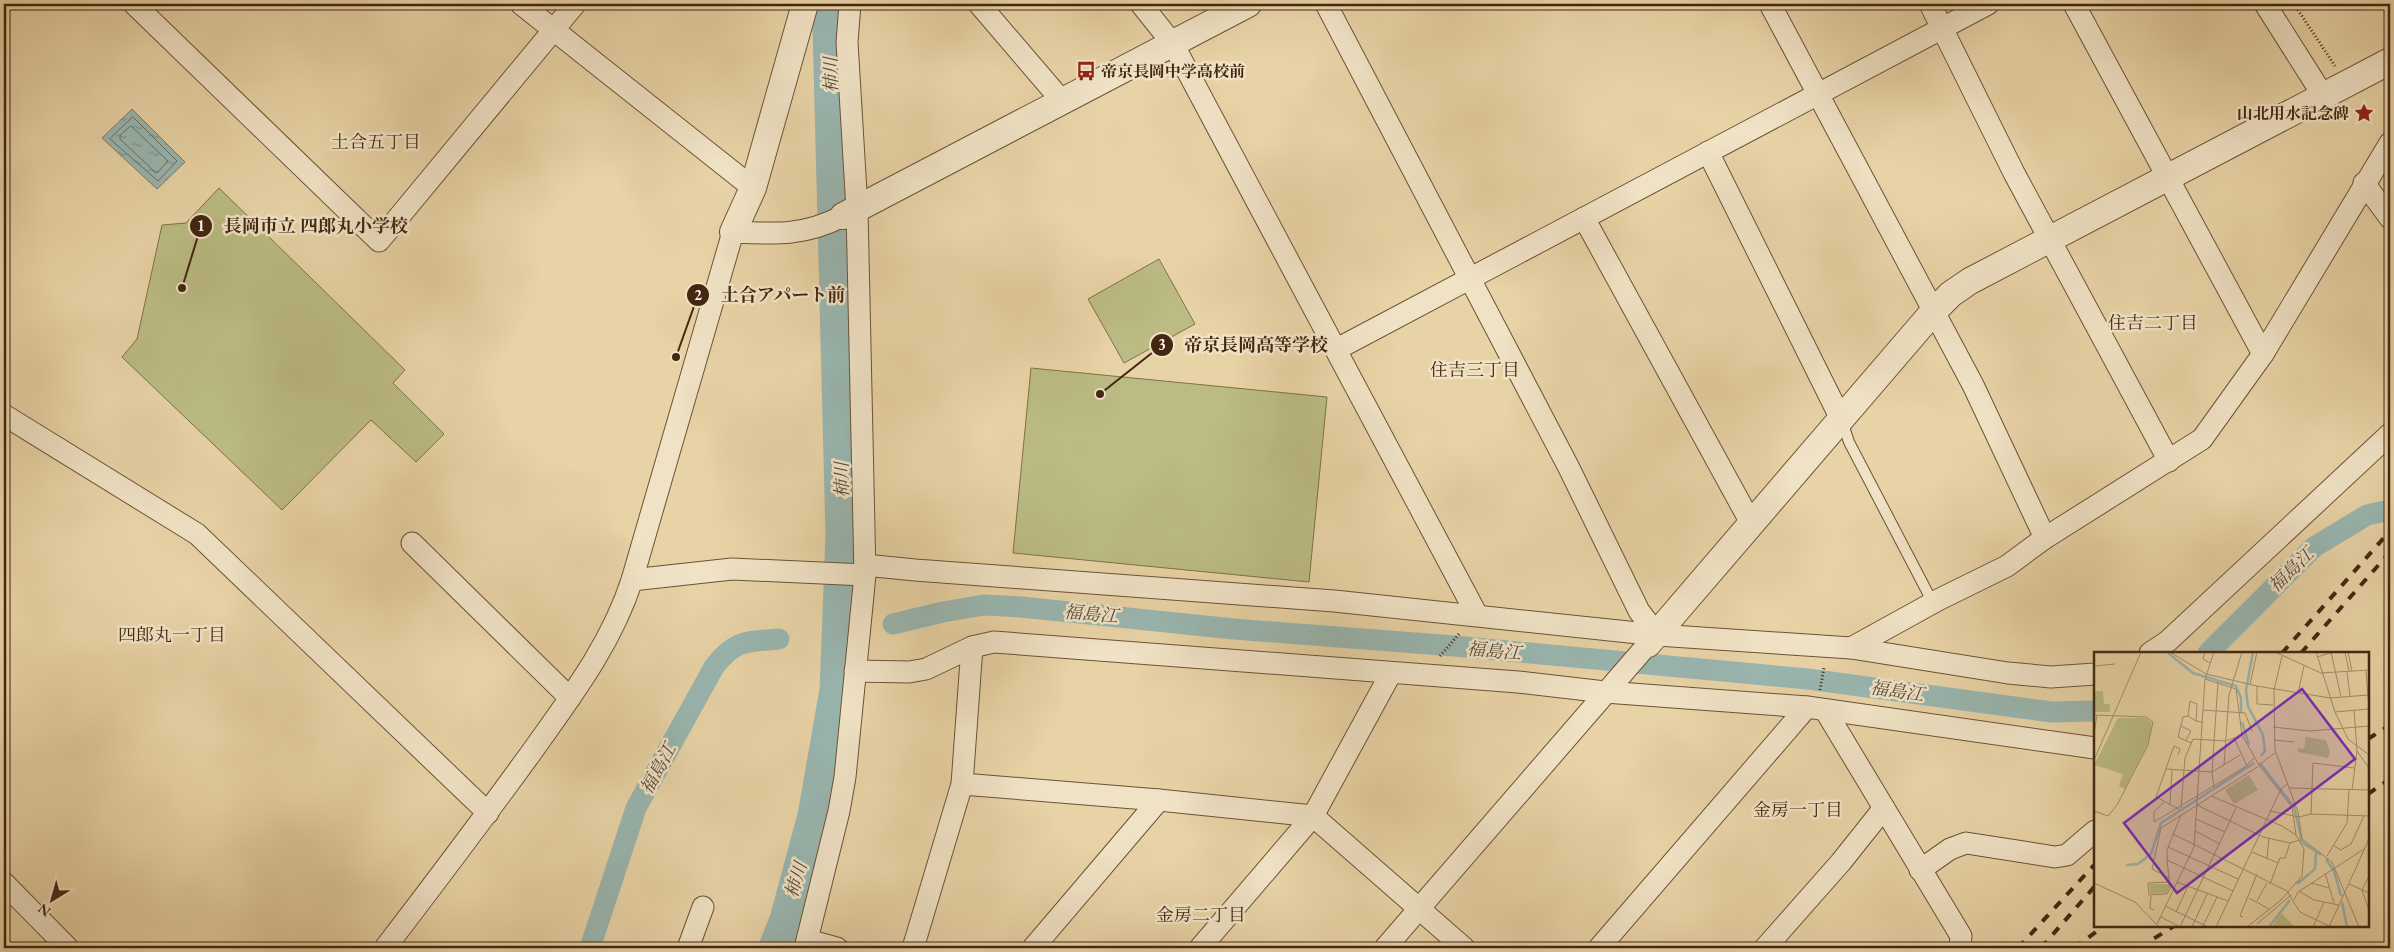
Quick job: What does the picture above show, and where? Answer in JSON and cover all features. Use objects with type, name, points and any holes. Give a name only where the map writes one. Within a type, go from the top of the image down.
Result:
[{"type":"street","points":[[134,4],[380,241],[575,4]]},
{"type":"street","points":[[521,4],[753,188]]},
{"type":"street","points":[[385,948],[488,812],[570,698],[616,622],[632,580],[733,232],[753,188],[805,4]]},
{"type":"street","points":[[837,948],[806,944],[839,811],[845,777],[863,571],[850,212],[847,42],[850,4]]},
{"type":"street","points":[[979,4],[1062,102]]},
{"type":"street","points":[[1141,4],[1173,44],[1477,615]]},
{"type":"street","points":[[733,232],[782,233],[811,229],[850,212],[1248,4]]},
{"type":"street","points":[[1326,4],[1569,468],[1653,640]]},
{"type":"street","points":[[1770,4],[1973,385],[2045,538]]},
{"type":"street","points":[[1930,4],[2014,173],[2169,461]]},
{"type":"street","points":[[1337,349],[1988,4]]},
{"type":"street","points":[[2074,4],[2263,354]]},
{"type":"street","points":[[2265,4],[2332,93]]},
{"type":"street","points":[[1385,948],[1653,640],[1933,312],[1951,294],[1970,281],[2390,61]]},
{"type":"street","points":[[1851,648],[1933,603],[2007,566],[2045,538],[2202,439],[2263,354],[2364,183],[2390,144]]},
{"type":"street","points":[[1708,152],[1841,419]]},
{"type":"street","points":[[2364,183],[2390,218]]},
{"type":"street","points":[[1584,218],[1751,523]]},
{"type":"street","points":[[4,415],[197,534],[488,812]]},
{"type":"street","points":[[2152,652],[2168,641],[2390,434]]},
{"type":"street","points":[[412,543],[570,698]]},
{"type":"street","points":[[632,580],[732,568],[821,572],[915,570],[1334,601],[1477,615],[1653,640],[1851,648],[2051,677],[2094,674]]},
{"type":"street","points":[[855,671],[909,672],[926,669],[972,647],[994,642],[1391,674],[1611,686],[1817,705],[2094,748]]},
{"type":"street","points":[[913,948],[962,784],[972,647]]},
{"type":"street","points":[[1200,948],[1313,816],[1391,674]]},
{"type":"street","points":[[1817,705],[1884,808],[1961,936],[1960,948]]},
{"type":"street","points":[[1599,948],[1817,705]]},
{"type":"street","points":[[962,784],[1158,800],[1313,816],[1464,948]]},
{"type":"street","points":[[1033,948],[1158,800]]},
{"type":"street","points":[[1766,948],[1841,862],[1884,808]]},
{"type":"street","points":[[1920,870],[1950,849],[1966,843],[2055,857],[2066,855],[2094,832]]},
{"type":"street","points":[[4,884],[60,946]]},
{"type":"street","points":[[688,948],[702,907]]},
{"type":"lane","points":[[1841,419],[1849,442],[1933,603]]},
{"type":"path","points":[[2294,4],[2339,73],[2332,77],[2332,93]]},
{"type":"path","points":[[1435,662],[1460,632]]},
{"type":"path","points":[[1817,705],[1825,664]]},
{"type":"green space","points":[[219,188],[405,370],[393,383],[444,434],[416,462],[371,420],[282,510],[122,357],[137,339],[162,225],[186,223]]},
{"type":"green space","points":[[1159,259],[1195,324],[1124,363],[1088,299]]},
{"type":"green space","points":[[1031,368],[1327,397],[1309,582],[1013,553]]},
{"type":"water","points":[[132,109],[185,162],[157,189],[102,138]]},
{"type":"waterway","name":"柿川","points":[[776,948],[787,920],[815,816],[837,690],[843,536],[830,26],[833,4]]},
{"type":"waterway","name":"福島江","points":[[2209,652],[2314,547],[2367,515],[2390,510]]},
{"type":"waterway","name":"福島江","points":[[893,624],[943,612],[984,605],[1021,607],[1234,629],[1454,646],[1808,679],[2052,712],[2094,711]]},
{"type":"waterway","name":"福島江","points":[[590,948],[636,808],[714,667],[729,651],[742,644],[779,639]]},
{"type":"railway","points":[[2283,652],[2390,531]]},
{"type":"railway","points":[[2302,652],[2390,552]]},
{"type":"railway","points":[[2369,738],[2390,725]]},
{"type":"railway","points":[[2369,793],[2390,779]]},
{"type":"railway","points":[[2018,948],[2094,865]]},
{"type":"railway","points":[[2041,948],[2094,887]]},
{"type":"railway","points":[[2074,948],[2103,927]]},
{"type":"railway","points":[[2139,948],[2172,927]]},
{"type":"place","name":"帝京長岡中学高校前","points":[[1086,71]]},
{"type":"place","name":"山北用水記念碑","points":[[2364,113]]},
{"type":"place","name":"長岡市立 四郎丸小学校","points":[[182,288]]},
{"type":"place","name":"土合アパート前","points":[[676,357]]},
{"type":"place","name":"帝京長岡高等学校","points":[[1100,394]]},
{"type":"district","name":"土合五丁目","points":[[376,142]]},
{"type":"district","name":"住吉二丁目","points":[[2153,323]]},
{"type":"district","name":"住吉三丁目","points":[[1475,370]]},
{"type":"district","name":"四郎丸一丁目","points":[[172,635]]},
{"type":"district","name":"金房一丁目","points":[[1798,810]]},
{"type":"district","name":"金房二丁目","points":[[1201,915]]}]
